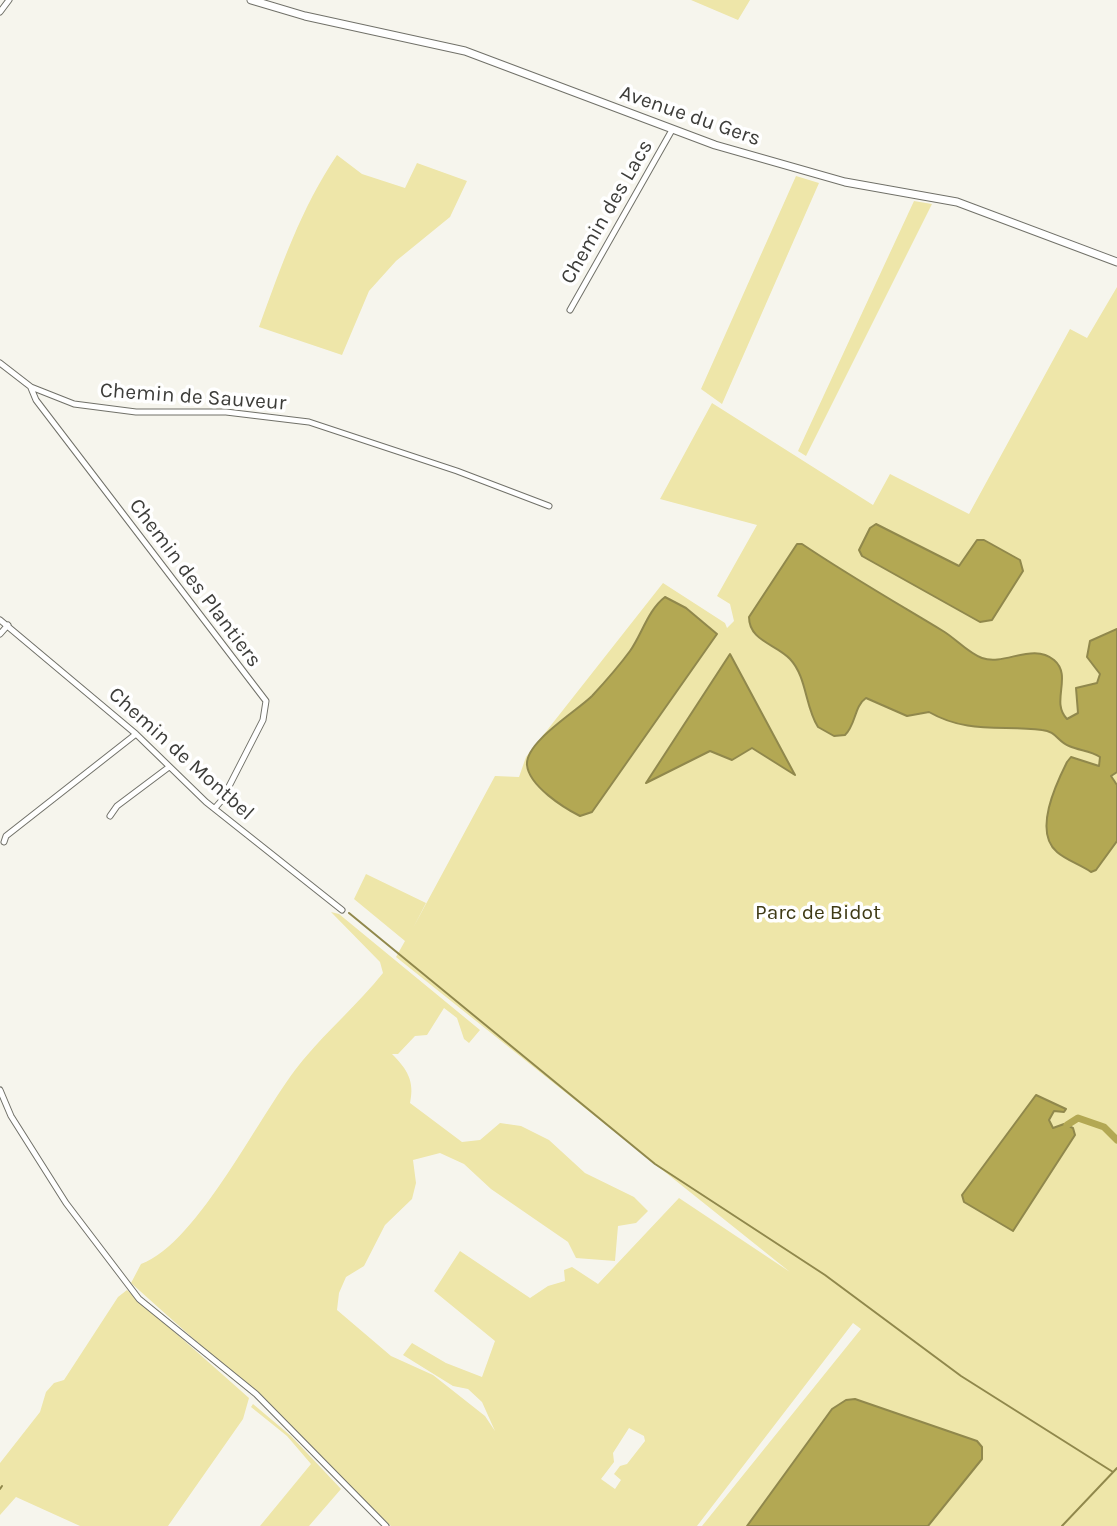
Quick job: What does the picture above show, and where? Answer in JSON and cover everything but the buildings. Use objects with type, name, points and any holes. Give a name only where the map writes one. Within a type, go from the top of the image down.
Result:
[{"type":"main road","name":"Avenue du Gers","points":[[251,0],[305,16],[466,51],[672,131],[845,182],[957,202],[1117,262]]},
{"type":"street","points":[[0,12],[9,0]]},
{"type":"street","name":"Chemin des Lacs","points":[[570,310],[672,131]]},
{"type":"street","name":"Chemin de Sauveur","points":[[0,363],[31,387],[74,404],[136,412],[226,412],[309,422],[457,471],[549,506]]},
{"type":"street","name":"Chemin des Plantiers","points":[[31,387],[36,400],[266,701],[262,719],[222,800],[215,807]]},
{"type":"street","name":"Chemin de Montbel","points":[[0,620],[136,734],[215,807],[342,910]]},
{"type":"street","points":[[0,634],[8,625]]},
{"type":"street","points":[[4,842],[6,836],[136,734]]},
{"type":"street","points":[[110,816],[117,806],[169,767]]},
{"type":"street","points":[[0,1090],[11,1116],[66,1203],[139,1299],[256,1394],[386,1526]]},
{"type":"green space","points":[[691,0],[750,0],[738,20]]},
{"type":"green space","points":[[337,155],[362,174],[405,188],[417,163],[467,181],[450,217],[396,261],[369,291],[342,355],[259,327],[302,217]]},
{"type":"green space","points":[[796,176],[819,183],[722,404],[701,389]]},
{"type":"green space","points":[[914,201],[932,204],[806,456],[798,451]]},
{"type":"green space","name":"Parc de Bidot","points":[[1117,287],[1117,1526],[702,1526],[861,1329],[853,1323],[697,1526],[391,1526],[243,1383],[131,1283],[141,1264],[163,1251],[207,1203],[286,1082],[383,973],[380,962],[331,912],[339,914],[480,1030],[469,1043],[464,1039],[457,1018],[444,1008],[427,1035],[415,1036],[398,1054],[392,1054],[408,1076],[411,1088],[410,1103],[462,1142],[480,1140],[500,1123],[521,1126],[549,1140],[585,1173],[634,1197],[648,1211],[636,1223],[618,1226],[615,1261],[576,1258],[568,1242],[491,1189],[464,1164],[440,1153],[413,1160],[416,1183],[412,1199],[385,1225],[364,1266],[346,1277],[339,1293],[337,1310],[391,1356],[433,1375],[485,1416],[495,1431],[482,1402],[468,1389],[453,1386],[403,1355],[412,1343],[446,1363],[482,1377],[495,1341],[434,1291],[460,1251],[530,1298],[548,1286],[565,1281],[564,1270],[572,1267],[598,1284],[679,1198],[790,1272],[396,957],[405,941],[354,899],[366,874],[426,903],[413,928],[495,776],[519,777],[526,757],[663,583],[725,623],[727,628],[734,621],[730,604],[717,596],[757,525],[660,499],[712,403],[873,505],[890,474],[969,514],[1070,329],[1087,338]],"holes":[[[629,1428],[644,1436],[645,1441],[627,1464],[620,1466],[614,1474],[621,1480],[615,1489],[601,1479],[614,1462],[613,1453]]]},
{"type":"green space","points":[[127,1290],[249,1398],[243,1419],[168,1526],[80,1526],[16,1497],[0,1515],[0,1463],[40,1412],[46,1392],[54,1383],[64,1380],[118,1297]]},
{"type":"green space","points":[[253,1404],[291,1436],[341,1489],[309,1526],[260,1526],[311,1464],[287,1436],[251,1407]]},
{"type":"shaded area","points":[[876,524],[959,566],[977,540],[984,540],[1020,560],[1023,571],[992,620],[980,622],[862,556],[859,550],[870,528]]},
{"type":"shaded area","points":[[797,544],[802,544],[943,631],[977,656],[991,660],[1037,653],[1054,660],[1062,674],[1060,705],[1067,719],[1078,713],[1076,688],[1097,683],[1100,674],[1087,657],[1090,641],[1117,629],[1117,772],[1111,776],[1117,785],[1117,841],[1096,870],[1091,872],[1057,852],[1050,843],[1047,821],[1057,783],[1071,757],[1099,766],[1100,757],[1073,748],[1047,731],[971,726],[943,719],[929,712],[907,716],[866,698],[859,706],[845,735],[834,736],[818,727],[796,666],[753,632],[749,617]]},
{"type":"shaded area","points":[[665,597],[686,608],[717,634],[592,812],[580,816],[557,802],[534,781],[527,765],[529,756],[543,737],[592,696],[611,674],[630,651],[654,609]]},
{"type":"shaded area","points":[[730,654],[795,775],[752,748],[732,760],[710,751],[646,783]]},
{"type":"shaded area","points":[[1036,1095],[1066,1109],[1064,1112],[1054,1111],[1049,1120],[1053,1128],[1064,1124],[1073,1128],[1075,1135],[1013,1231],[964,1202],[962,1195]]},
{"type":"shaded area","points":[[855,1399],[977,1441],[982,1447],[982,1459],[928,1526],[747,1526],[832,1409],[846,1400]]},
{"type":"waterway","points":[[349,913],[655,1164],[825,1275],[961,1376],[1113,1472]]},
{"type":"waterway","points":[[1067,1125],[1078,1118],[1104,1127],[1117,1140]]},
{"type":"waterway","points":[[1062,1526],[1117,1468]]}]
